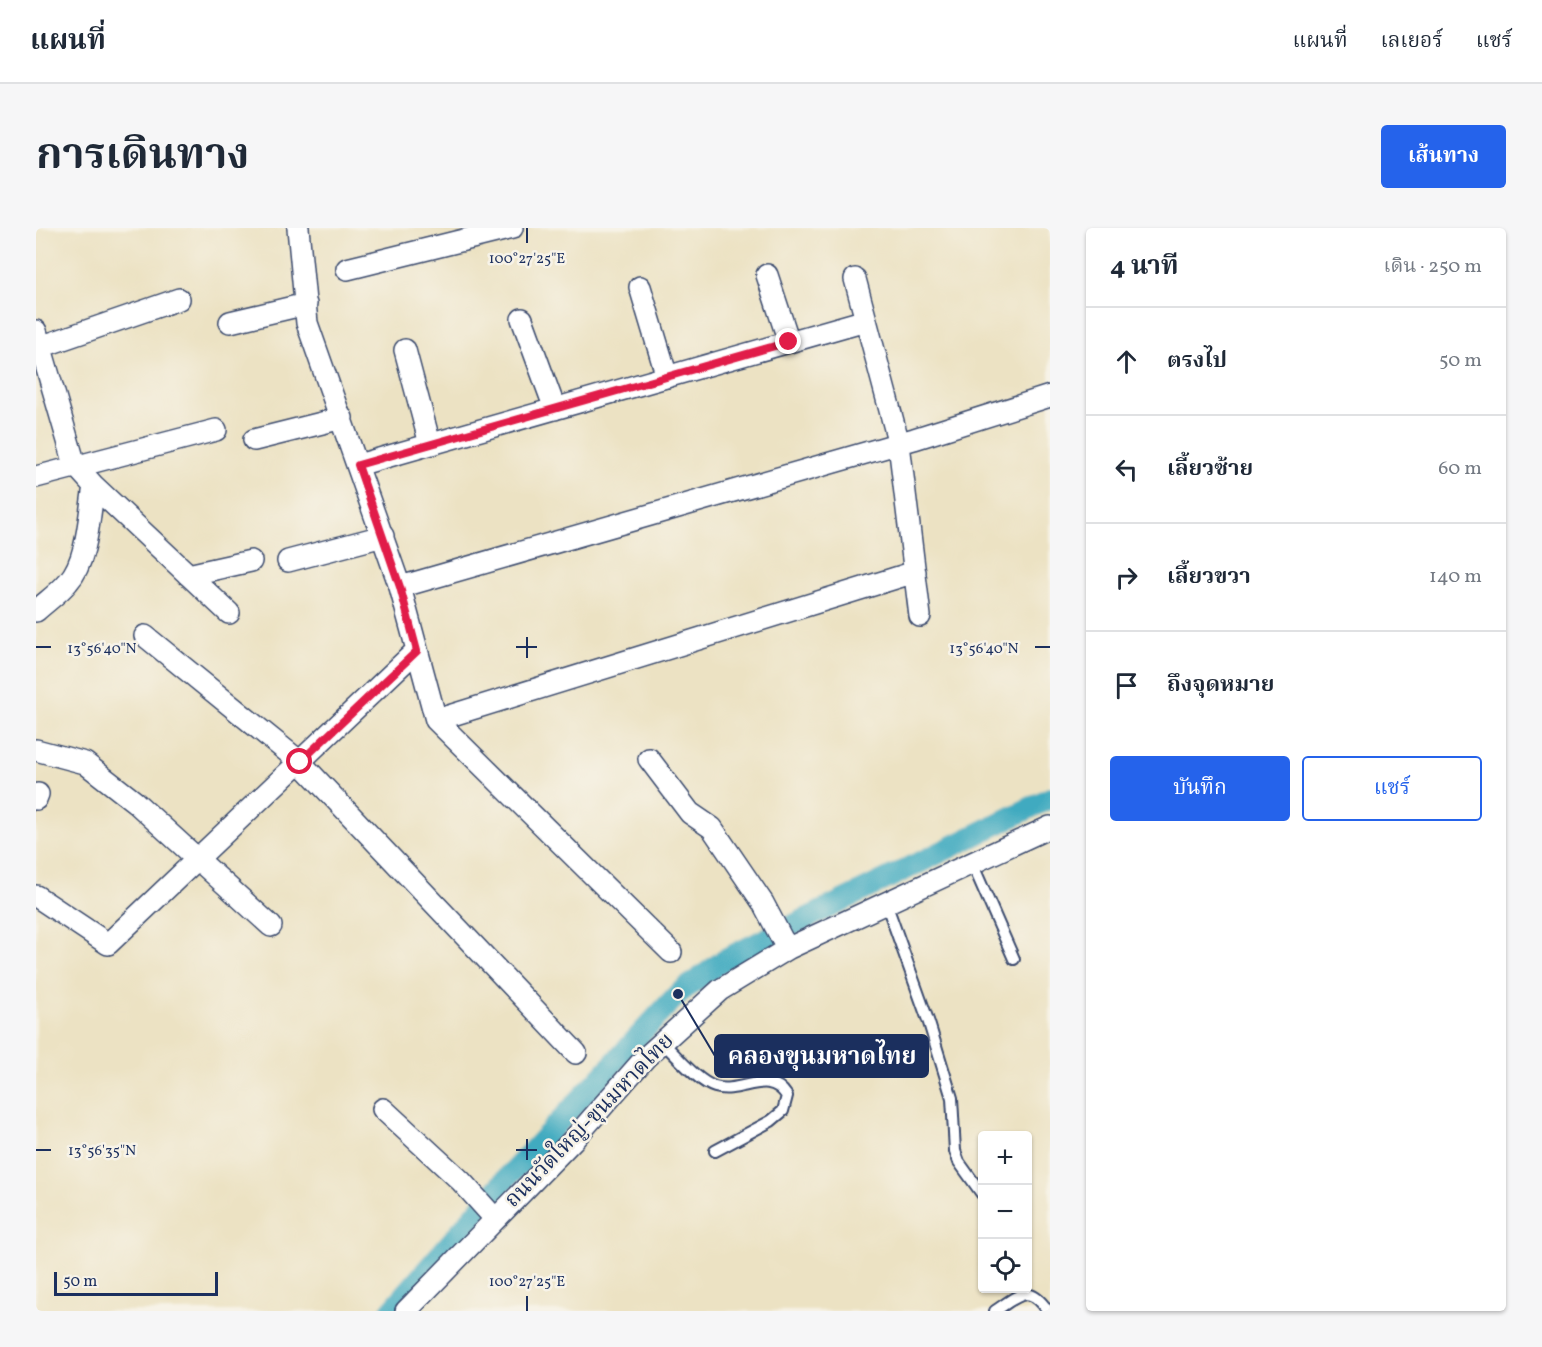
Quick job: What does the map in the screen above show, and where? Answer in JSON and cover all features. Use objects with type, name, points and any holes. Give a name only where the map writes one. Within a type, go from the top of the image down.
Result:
[{"type":"street","points":[[298,228],[307,322],[400,587],[436,720],[671,952]]},
{"type":"street","points":[[347,269],[512,228]]},
{"type":"street","points":[[767,275],[789,342]]},
{"type":"street","points":[[855,279],[898,444],[920,616]]},
{"type":"street","points":[[640,287],[667,377]]},
{"type":"street","points":[[179,299],[38,339],[75,465],[94,486],[229,613]]},
{"type":"street","points":[[230,322],[306,304]]},
{"type":"street","points":[[522,319],[555,409]]},
{"type":"street","points":[[358,465],[866,320]]},
{"type":"street","points":[[405,350],[430,444]]},
{"type":"street","points":[[400,587],[898,444],[1050,396]]},
{"type":"street","points":[[254,440],[342,418]]},
{"type":"street","points":[[36,477],[216,430]]},
{"type":"street","points":[[36,610],[68,582],[77,569],[82,556],[94,486]]},
{"type":"street","points":[[288,561],[382,536]]},
{"type":"street","points":[[188,574],[251,561]]},
{"type":"street","points":[[436,720],[915,572]]},
{"type":"street","points":[[145,636],[300,762],[576,1053]]},
{"type":"street","points":[[36,896],[108,944],[417,651]]},
{"type":"street","points":[[36,750],[85,763],[135,802],[271,926]]},
{"type":"street","points":[[648,759],[690,813],[712,828],[763,903],[786,943]]},
{"type":"street","name":"ถนนวัดใหญ่-ขุนมหาดไทย","points":[[406,1311],[493,1215],[573,1140],[646,1057],[720,990],[786,943],[886,903],[1050,827]]},
{"type":"street","points":[[383,1109],[461,1181],[493,1215]]},
{"type":"lane","points":[[972,863],[1014,959]]},
{"type":"lane","points":[[886,903],[929,1023],[952,1098],[955,1151],[959,1162],[978,1188]]},
{"type":"lane","points":[[662,1042],[708,1084],[730,1090],[766,1082],[779,1086],[787,1096],[783,1111],[777,1116],[715,1151]]},
{"type":"lane","points":[[995,1311],[1026,1293],[1034,1294],[1048,1311]]},
{"type":"waterway","points":[[391,1311],[505,1180],[678,994],[727,958],[1050,798]]},
{"type":"place","name":"คลองขุนมหาดไทย","points":[[678,994]]},
{"type":"route","points":[[300,762],[417,651],[400,587],[358,465],[789,342]]}]
